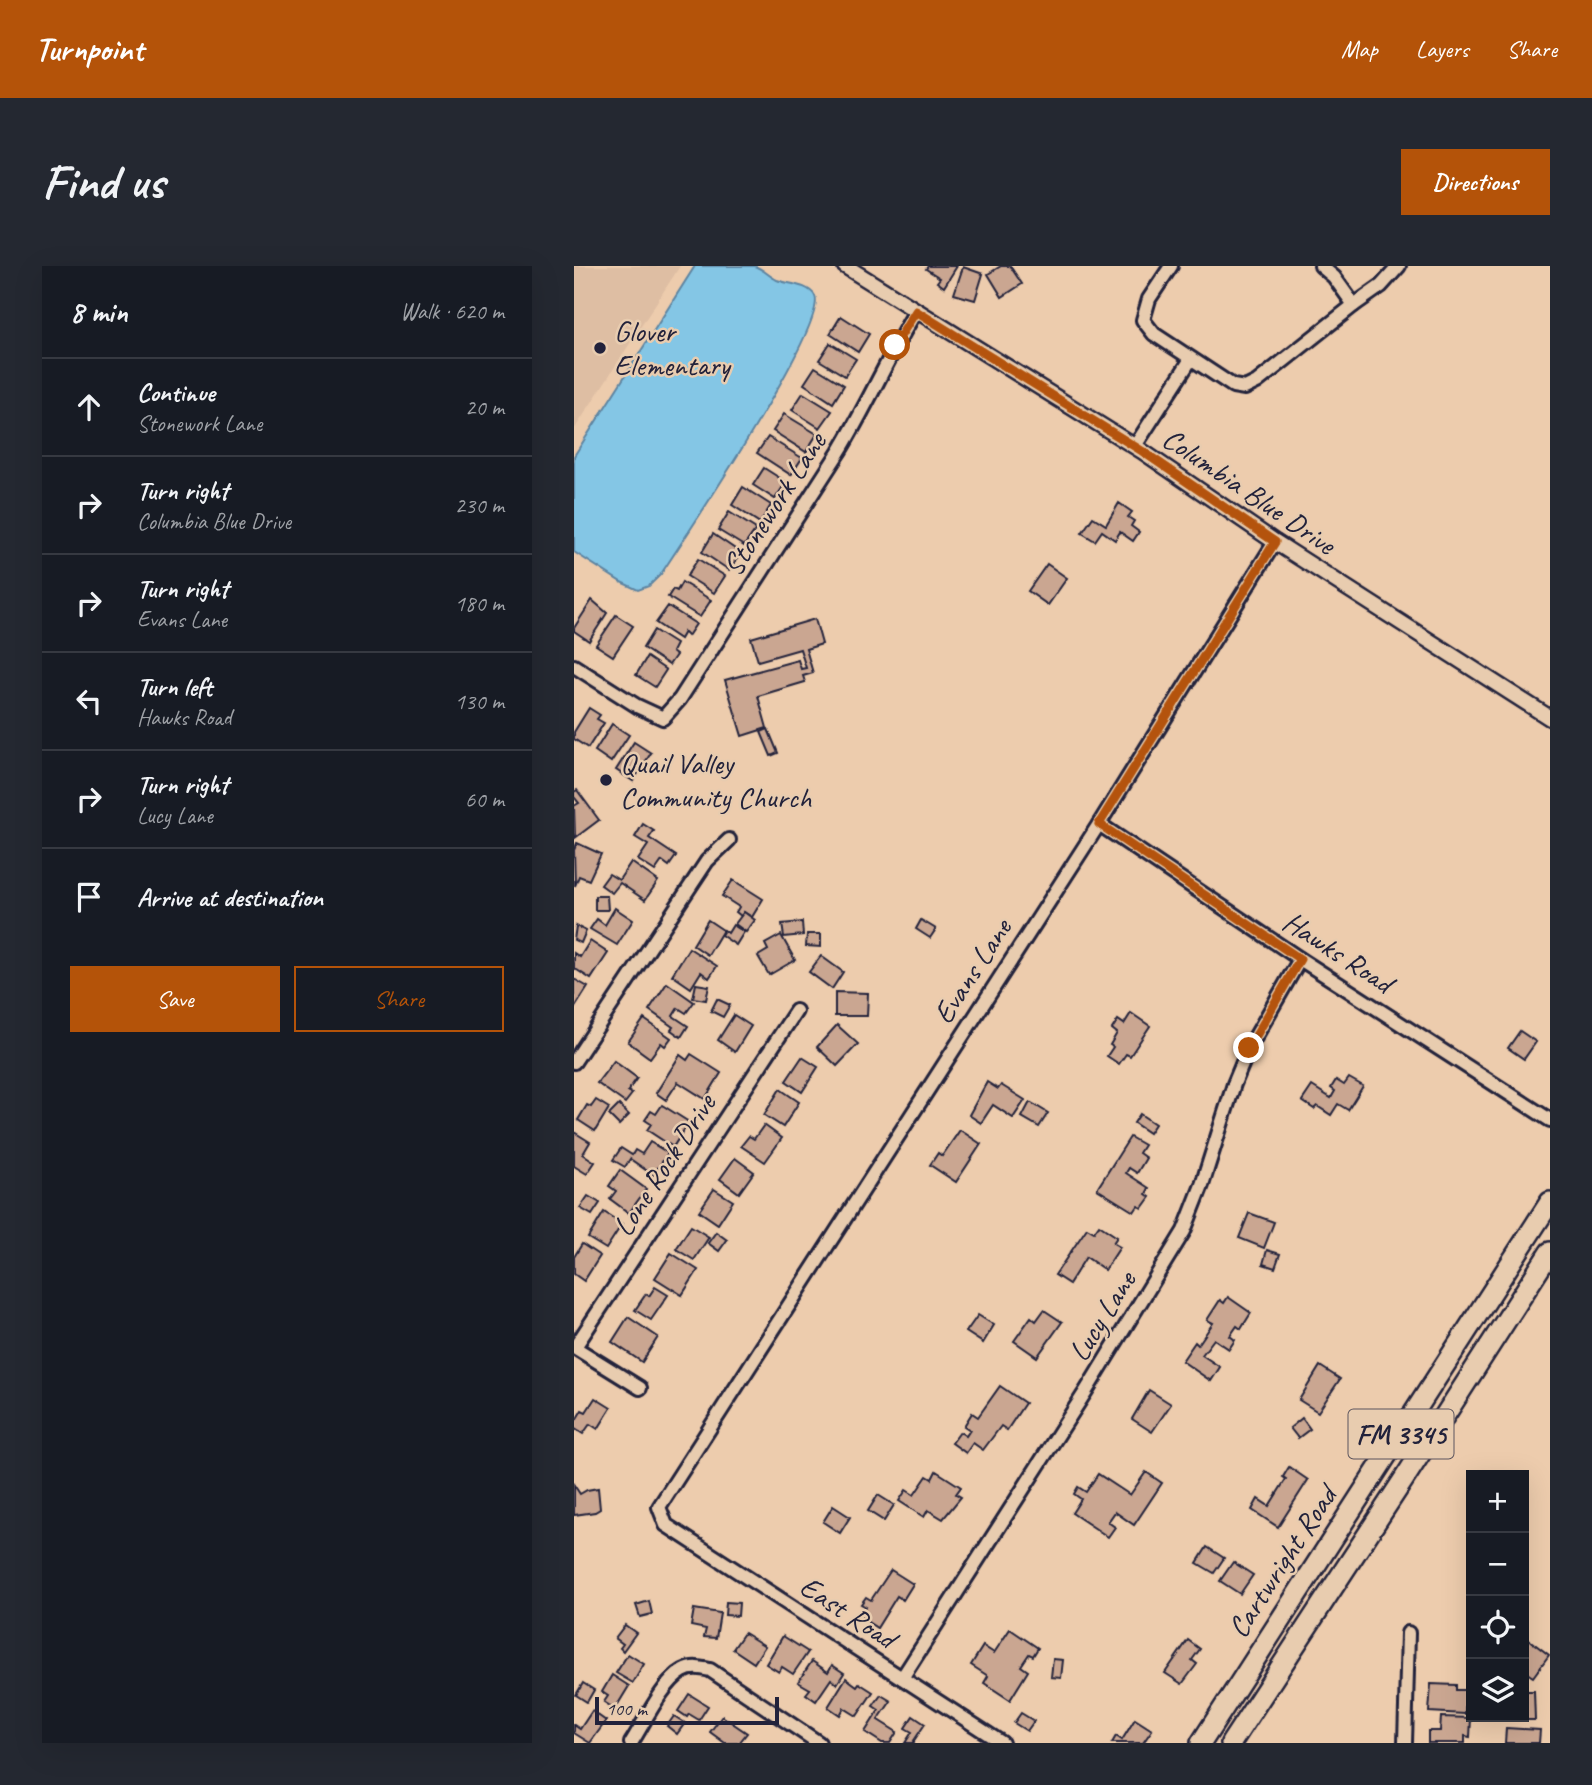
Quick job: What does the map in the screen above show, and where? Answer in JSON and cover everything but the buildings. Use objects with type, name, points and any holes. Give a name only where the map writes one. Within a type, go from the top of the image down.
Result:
[{"type":"main road","name":"Cartwright Road","points":[[1201,1743],[1550,1202]]},
{"type":"main road","name":"Cartwright Road","points":[[1231,1743],[1550,1252]]},
{"type":"main road","points":[[1381,1466],[1404,1479]]},
{"type":"street","name":"Columbia Blue Drive","points":[[845,266],[1135,446],[1275,542],[1550,718]]},
{"type":"street","points":[[1171,266],[1149,299],[1143,320],[1154,334],[1191,359],[1233,386],[1245,388],[1257,382],[1353,305],[1381,286],[1399,266]]},
{"type":"street","points":[[1321,266],[1334,277],[1353,305]]},
{"type":"street","name":"Stonework Lane","points":[[574,666],[638,706],[663,718],[680,699],[839,452],[858,420],[881,370],[916,311]]},
{"type":"street","points":[[1135,446],[1191,359]]},
{"type":"street","name":"Evans Lane","points":[[666,1525],[659,1507],[1099,824],[1275,542]]},
{"type":"street","name":"Hawks Road","points":[[1099,824],[1300,959],[1550,1120]]},
{"type":"street","points":[[574,1062],[707,861],[729,840]]},
{"type":"street","name":"Lucy Lane","points":[[902,1678],[1172,1253],[1202,1185],[1234,1084],[1249,1048],[1300,959]]},
{"type":"street","name":"Lone Rock Drive","points":[[574,1347],[796,1011]]},
{"type":"street","points":[[574,1347],[640,1388]]},
{"type":"street","name":"East Road","points":[[666,1525],[1002,1743]]},
{"type":"street","points":[[1405,1743],[1408,1633]]},
{"type":"street","points":[[631,1743],[671,1681],[684,1670],[698,1667],[710,1670],[819,1743]]},
{"type":"shaded area","name":"Glover Elementary","points":[[574,266],[680,266],[574,430]]},
{"type":"water","points":[[695,266],[757,267],[777,280],[812,292],[815,296],[813,315],[800,347],[778,387],[723,478],[661,574],[649,586],[638,590],[574,552],[574,456]]},
{"type":"place","name":"Glover Elementary","points":[[600,348]]},
{"type":"place","name":"Quail Valley Community Church","points":[[606,780]]},
{"type":"route","points":[[895,345],[916,311],[1142,451],[1275,542],[1099,824],[1300,959],[1249,1048]]}]
